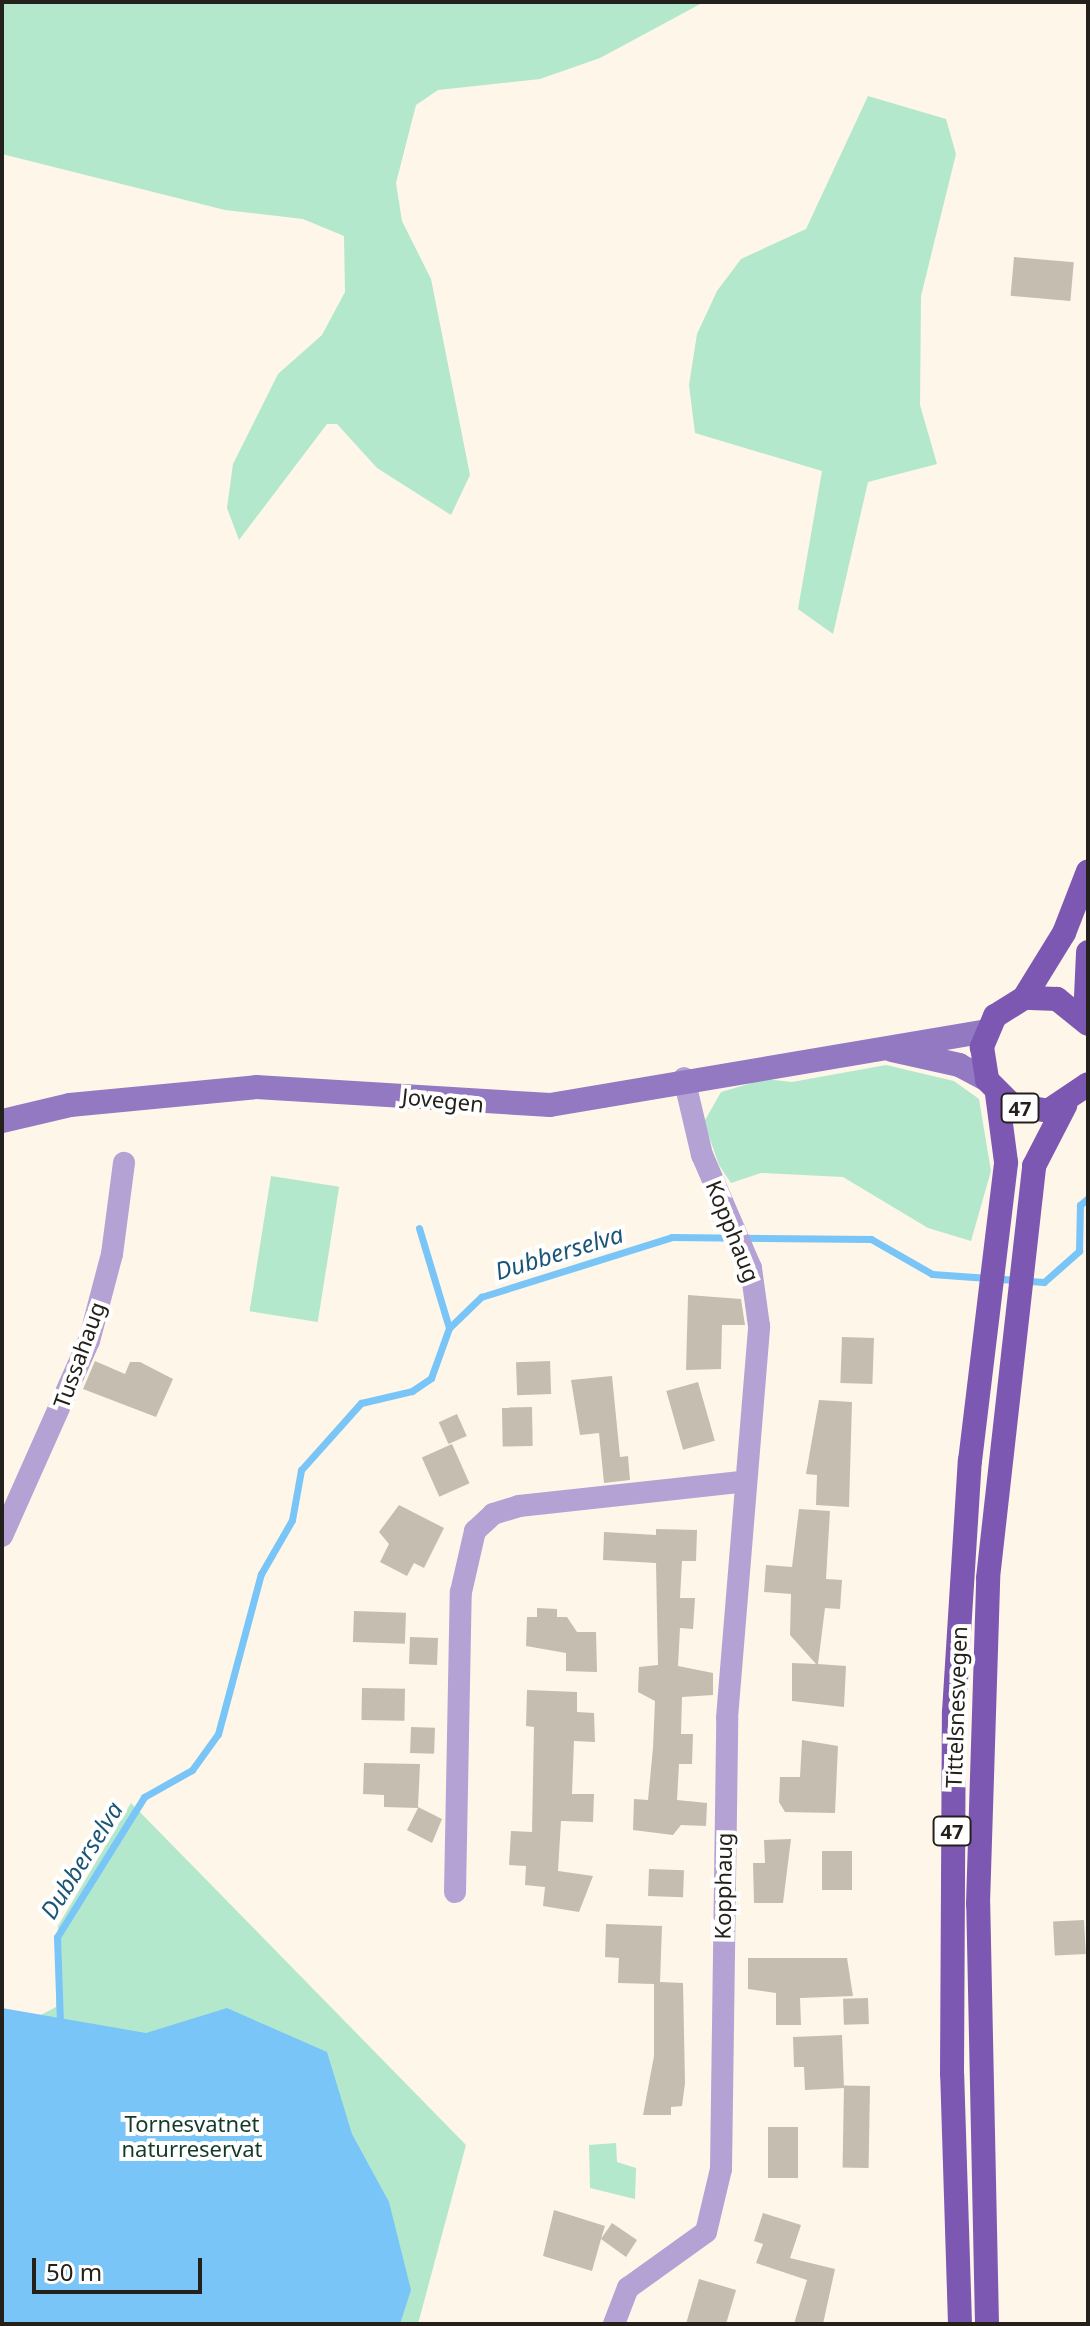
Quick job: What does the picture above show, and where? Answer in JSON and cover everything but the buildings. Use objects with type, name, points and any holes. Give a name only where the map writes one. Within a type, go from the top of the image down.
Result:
[{"type":"main road","points":[[986,1031],[1024,998],[1064,933],[1088,871]]},
{"type":"main road","points":[[1086,1022],[1088,952]]},
{"type":"main road","points":[[1024,998],[1057,999],[1086,1022]]},
{"type":"main road","name":"47","points":[[986,1031],[992,1087],[1029,1111],[1080,1094]]},
{"type":"main road","name":"Tittelsnesvegen","points":[[960,2324],[952,2059],[954,1712],[983,1338],[1006,1134],[992,1087]]},
{"type":"main road","name":"Tittelsnesvegen","points":[[987,2324],[979,2058],[981,1713],[1009,1341],[1034,1166],[1080,1094]]},
{"type":"street","name":"Jovegen","points":[[2,1121],[85,1103],[256,1087],[550,1105],[684,1078],[986,1031]]},
{"type":"street","name":"Jovegen","points":[[882,1048],[959,1065],[992,1087]]},
{"type":"street","name":"Kopphaug","points":[[614,2324],[628,2288],[706,2232],[719,2190],[727,1718],[741,1482],[759,1326],[756,1287],[702,1155],[684,1078]]},
{"type":"street","name":"Tussahaug","points":[[2,1536],[89,1341],[112,1254],[124,1163]]},
{"type":"street","points":[[455,1892],[461,1592],[475,1531],[519,1506],[741,1482]]},
{"type":"green space","points":[[2,2],[704,2],[600,58],[540,79],[438,90],[416,105],[396,183],[402,221],[431,279],[470,475],[451,515],[377,468],[337,424],[327,424],[239,540],[227,508],[233,464],[278,374],[322,335],[345,292],[344,236],[303,219],[225,210],[2,154]]},
{"type":"green space","points":[[868,96],[946,119],[956,154],[921,296],[920,405],[937,464],[868,482],[833,634],[798,609],[822,471],[695,433],[689,385],[697,334],[717,291],[741,259],[806,229]]},
{"type":"green space","points":[[886,1065],[954,1081],[979,1099],[991,1171],[971,1241],[928,1228],[843,1177],[761,1173],[731,1183],[719,1165],[704,1122],[721,1092],[766,1079],[792,1082]]},
{"type":"green space","points":[[271,1176],[339,1187],[318,1322],[250,1311]]},
{"type":"green space","name":"Tornesvatnet naturreservat","points":[[131,1803],[466,2145],[418,2324],[2,2324],[29,2021],[56,2007],[58,1926]]},
{"type":"green space","points":[[616,2143],[617,2162],[636,2168],[635,2199],[590,2188],[589,2145]]},
{"type":"water","name":"Tornesvatnet naturreservat","points":[[2,2008],[146,2033],[227,2008],[327,2052],[352,2134],[389,2202],[411,2290],[400,2324],[2,2324]]},
{"type":"waterway","name":"Dubberselva","points":[[60,2023],[57,1937],[144,1797],[192,1770],[218,1734],[261,1574],[292,1520],[301,1470],[361,1403],[412,1391],[431,1378],[449,1328],[481,1297],[672,1237],[871,1239],[932,1274],[1044,1282],[1079,1251],[1080,1205],[1088,1198]]},
{"type":"waterway","points":[[419,1228],[449,1328]]}]
